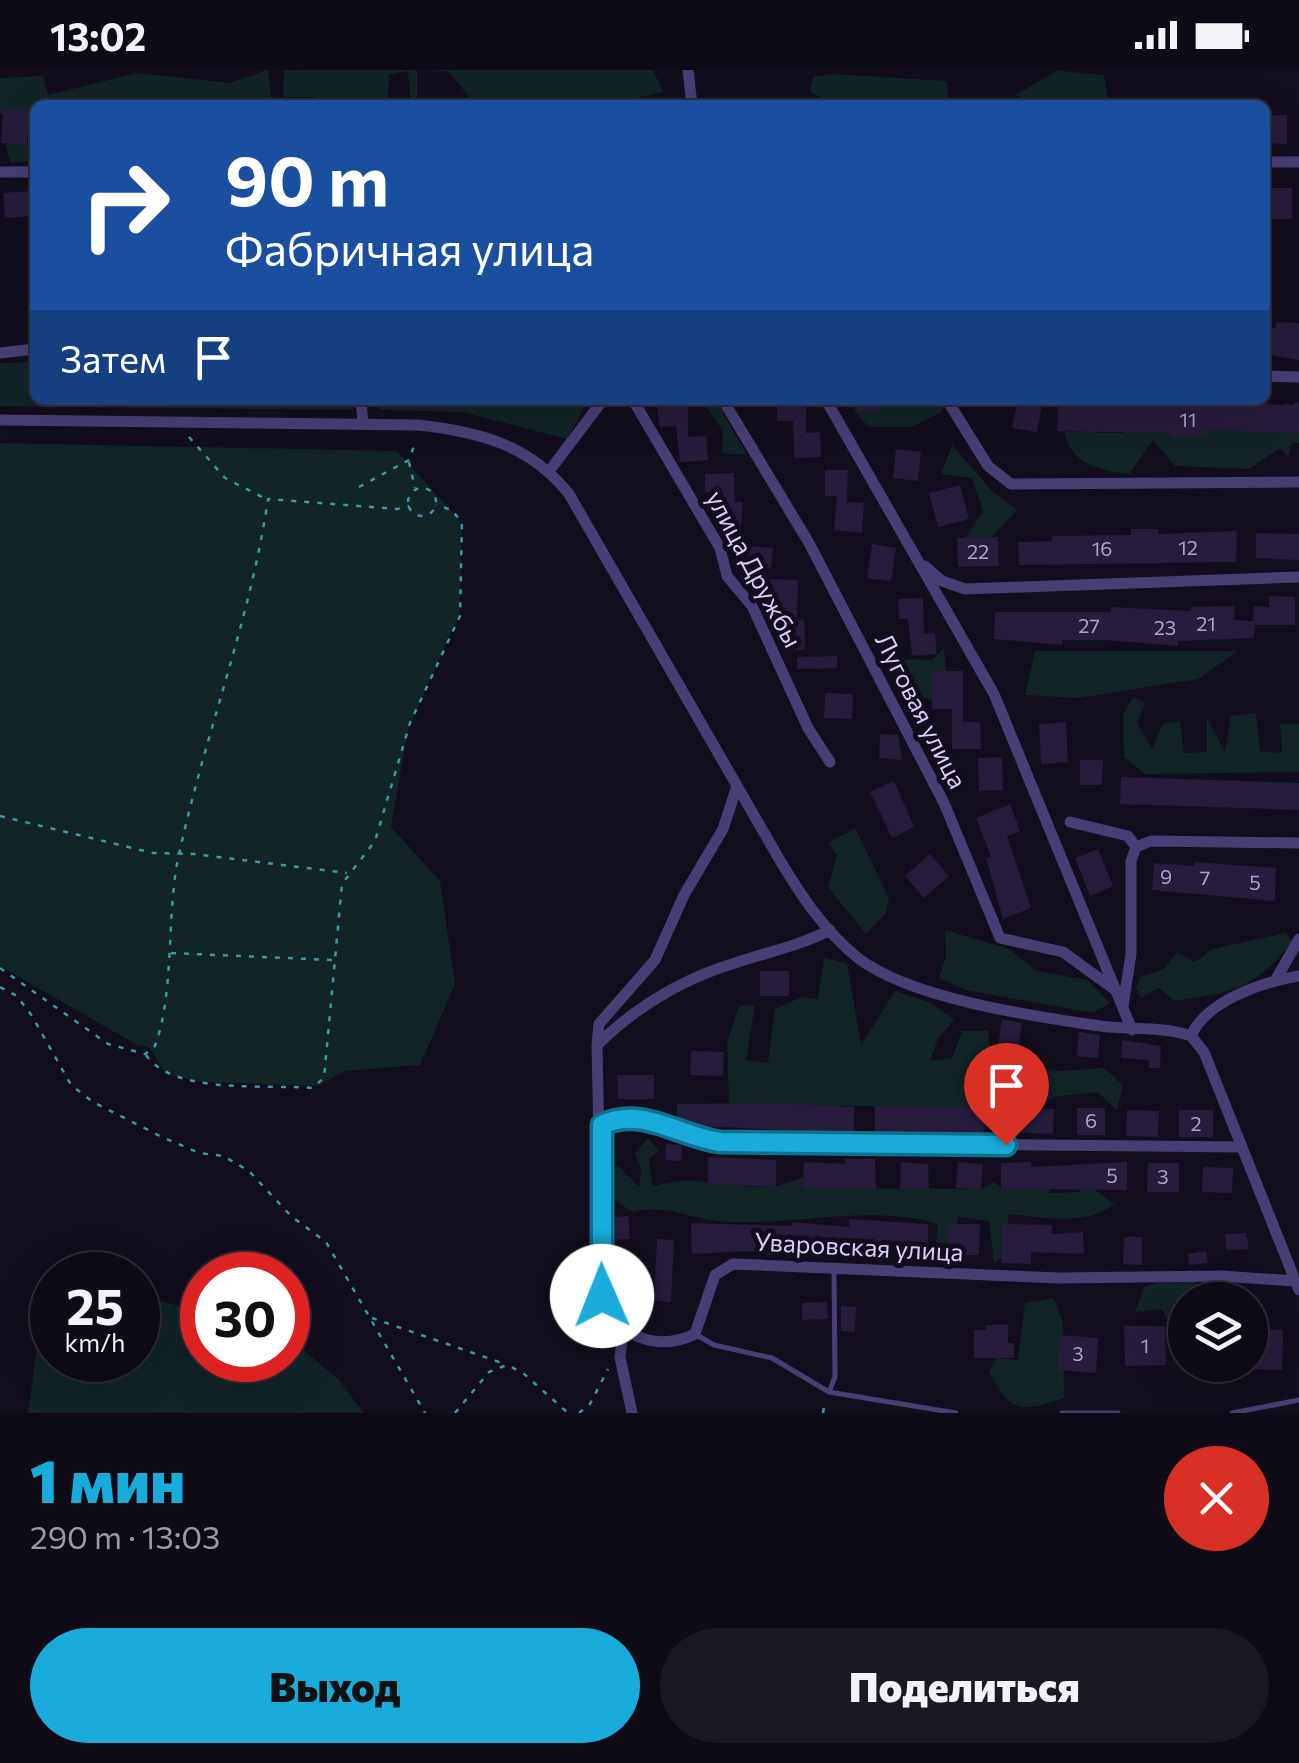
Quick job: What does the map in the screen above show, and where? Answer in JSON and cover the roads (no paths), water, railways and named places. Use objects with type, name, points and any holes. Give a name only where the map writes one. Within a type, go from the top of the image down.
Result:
[{"type":"street","points":[[688,70],[691,100]]},
{"type":"street","points":[[1270,162],[1299,162]]},
{"type":"street","points":[[0,172],[30,172]]},
{"type":"street","points":[[0,352],[30,349]]},
{"type":"street","points":[[1270,376],[1299,377]]},
{"type":"street","points":[[361,405],[363,423]]},
{"type":"street","points":[[550,470],[599,405]]},
{"type":"street","name":"улица Дружбы","points":[[637,405],[720,548],[727,576],[752,606],[808,728],[830,762]]},
{"type":"street","name":"Луговая улица","points":[[726,405],[809,543],[935,786],[1000,938],[1063,952],[1114,988]]},
{"type":"street","points":[[829,405],[994,694],[1132,1030]]},
{"type":"street","points":[[950,405],[988,466],[1011,484],[1299,482]]},
{"type":"street","points":[[0,420],[419,425],[488,438],[520,449],[550,470],[569,494],[804,901],[830,930],[858,958],[907,984],[1132,1030],[1191,1036],[1204,1052],[1297,1285]]},
{"type":"street","points":[[915,554],[942,582],[966,588],[1299,577]]},
{"type":"street","points":[[942,603],[966,588]]},
{"type":"street","points":[[632,1413],[620,1357],[622,1331],[602,1296],[602,1125],[596,1100],[599,1024],[655,960],[684,895],[723,828],[737,786]]},
{"type":"street","points":[[1070,822],[1128,836],[1136,847]]},
{"type":"street","points":[[1122,1008],[1132,954],[1130,861],[1136,847],[1151,841],[1299,843]]},
{"type":"street","points":[[597,1045],[651,1000],[830,930]]},
{"type":"street","points":[[1275,980],[1299,938]]},
{"type":"street","points":[[1191,1036],[1209,1010],[1275,980],[1299,976]]},
{"type":"street","points":[[602,1125],[616,1118],[639,1117],[693,1138],[720,1142],[1240,1147]]},
{"type":"street","name":"Уваровская улица","points":[[695,1334],[716,1275],[726,1266],[1059,1278],[1221,1276],[1297,1285]]},
{"type":"street","points":[[622,1331],[663,1340],[695,1334]]},
{"type":"lane","points":[[829,1392],[835,1377],[834,1268]]},
{"type":"lane","points":[[695,1334],[714,1345],[772,1358],[829,1392],[956,1413]]},
{"type":"lane","points":[[1232,1413],[1299,1400]]},
{"type":"lane","points":[[1062,1413],[1118,1413]]}]
